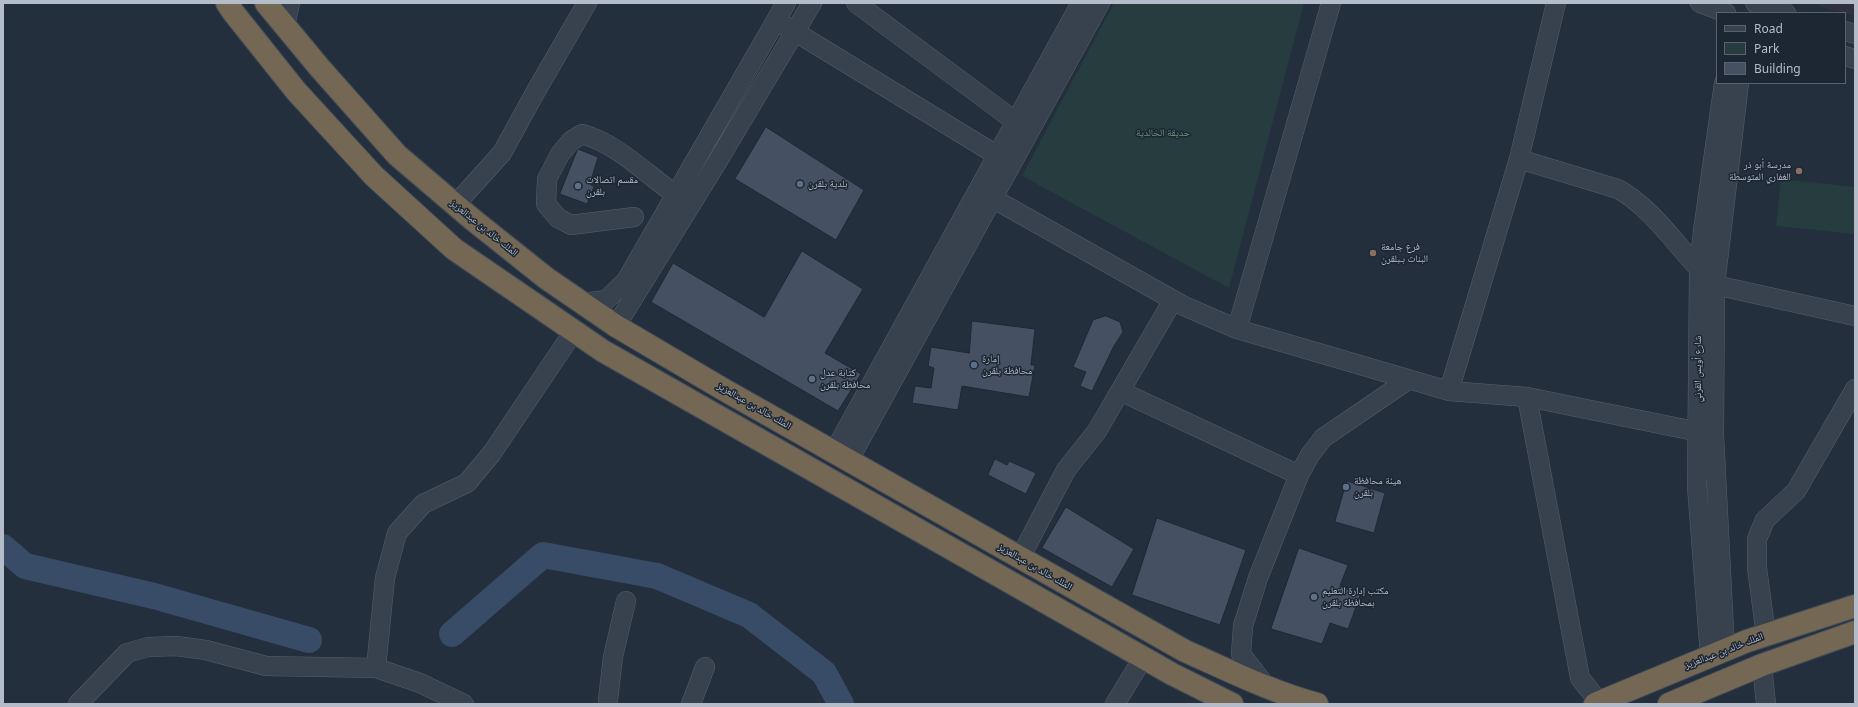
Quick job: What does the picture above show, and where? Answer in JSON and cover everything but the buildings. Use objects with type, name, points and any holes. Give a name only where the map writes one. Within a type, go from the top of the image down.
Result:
[{"type":"highway","points":[[227,3],[296,91],[374,176],[454,248],[603,351],[1143,658],[1232,704]]},
{"type":"highway","name":"الملك خالد بن عبدالعزيز","points":[[266,3],[397,155],[455,205],[546,278],[616,326],[841,456],[1185,651],[1302,700],[1317,704]]},
{"type":"highway","name":"الملك خالد بن عبدالعزيز","points":[[1597,703],[1718,653],[1766,635],[1855,606]]},
{"type":"highway","points":[[1669,704],[1762,665],[1855,632]]},
{"type":"street","points":[[285,26],[290,3]]},
{"type":"street","points":[[455,205],[502,153],[587,3]]},
{"type":"street","points":[[583,303],[606,300],[626,281],[786,3]]},
{"type":"street","points":[[616,326],[716,164],[812,3]]},
{"type":"street","points":[[856,3],[1023,127]]},
{"type":"street","points":[[1023,127],[1081,3]]},
{"type":"street","points":[[841,456],[1023,127],[1100,3]]},
{"type":"street","points":[[1237,329],[1331,3]]},
{"type":"street","points":[[1449,391],[1519,159],[1556,3]]},
{"type":"street","points":[[1700,3],[1722,12]]},
{"type":"street","points":[[1755,3],[1783,12]]},
{"type":"street","points":[[777,20],[1005,160]]},
{"type":"street","name":"شارع أويس القرني","points":[[1718,653],[1699,270],[1703,231],[1724,84]]},
{"type":"street","name":"شارع أويس القرني","points":[[1706,434],[1715,285],[1739,84]]},
{"type":"street","points":[[634,217],[571,225],[558,218],[546,204],[547,179],[560,154],[571,141],[582,134],[607,144],[676,195]]},
{"type":"street","points":[[1519,159],[1618,189],[1633,197],[1699,270],[1715,285],[1855,316]]},
{"type":"street","points":[[985,195],[1173,300],[1237,329],[1449,391],[1527,397],[1706,434]]},
{"type":"street","points":[[1020,558],[1066,470],[1097,431],[1173,300]]},
{"type":"street","points":[[376,668],[385,578],[397,533],[423,504],[467,483],[492,452],[574,331]]},
{"type":"street","points":[[1265,685],[1241,654],[1243,626],[1258,578],[1299,475],[1310,455],[1323,438],[1408,380]]},
{"type":"street","points":[[1766,635],[1757,568],[1757,539],[1765,520],[1796,491],[1855,389]]},
{"type":"street","points":[[1120,391],[1299,475]]},
{"type":"street","points":[[1527,397],[1580,678],[1597,703]]},
{"type":"street","points":[[609,703],[613,657],[626,601]]},
{"type":"street","points":[[78,704],[127,653],[148,647],[176,646],[206,650],[266,666],[376,668],[420,683],[464,704]]},
{"type":"street","points":[[1115,704],[1143,658]]},
{"type":"street","points":[[1762,665],[1766,704]]},
{"type":"street","points":[[691,704],[705,666]]},
{"type":"shaded area","points":[[1814,3],[1855,3],[1855,16],[1846,13],[1846,12],[1823,7]]},
{"type":"green space","name":"حديقة الخالدية","points":[[1114,3],[1304,3],[1229,288],[1022,176]]},
{"type":"green space","points":[[1781,179],[1855,187],[1855,234],[1776,226]]},
{"type":"waterway","points":[[3,547],[25,566],[154,596],[309,640]]},
{"type":"waterway","points":[[452,634],[543,555],[657,576],[749,615],[824,673],[841,704]]},
{"type":"place","name":"مدرسة أبو ذر الغفاري المتوسطة","points":[[1799,171]]},
{"type":"place","name":"بلدية بلقرن","points":[[800,184]]},
{"type":"place","name":"مقسم اتصالات بلقرن","points":[[578,186]]},
{"type":"place","name":"فرع جامعة البنات بـبلقرن","points":[[1373,253]]},
{"type":"place","name":"إمارة محافظة بلقرن","points":[[974,365]]},
{"type":"place","name":"كتابة عدل محافظة بلقرن","points":[[812,379]]},
{"type":"place","name":"هيئة محافظة بلقرن","points":[[1346,487]]},
{"type":"place","name":"مكتب إدارة التعليم بمحافظة بلقرن","points":[[1314,597]]}]
